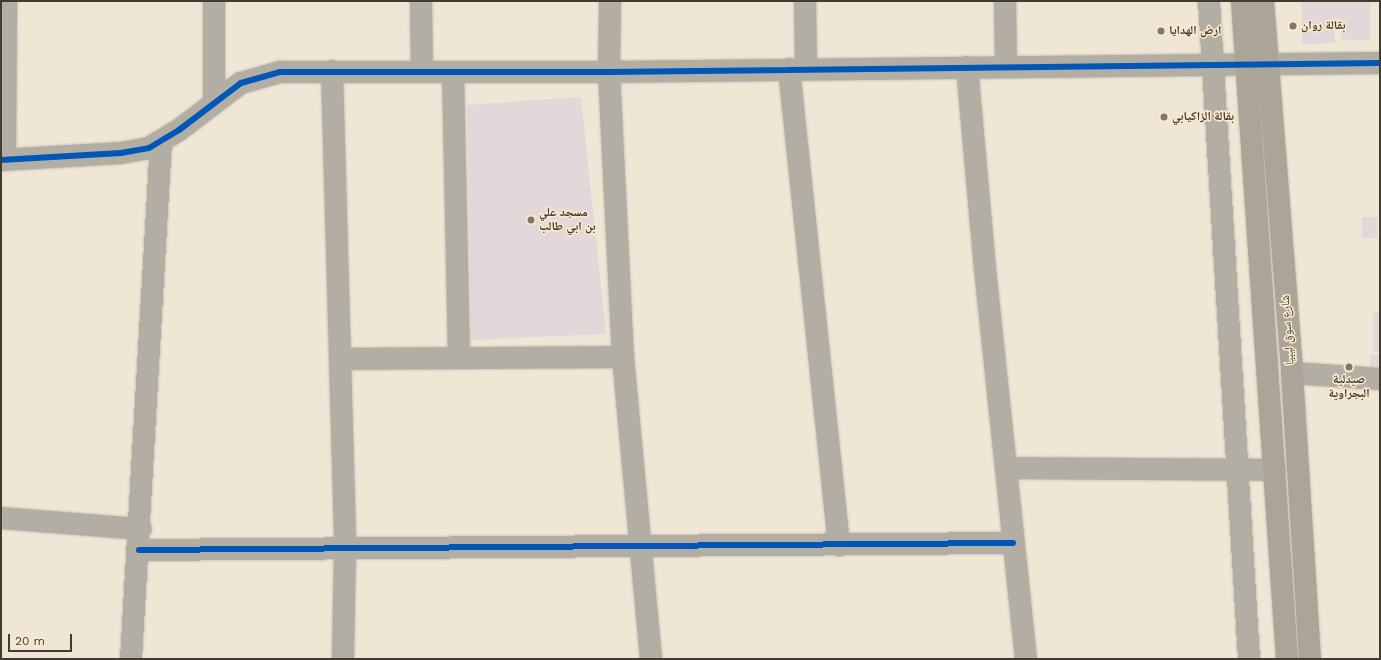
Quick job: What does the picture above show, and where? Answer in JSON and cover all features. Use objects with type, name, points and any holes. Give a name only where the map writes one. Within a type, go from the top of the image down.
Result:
[{"type":"main road","name":"شارع سوق ليبيا","points":[[1242,1],[1257,63],[1292,373],[1310,659]]},
{"type":"main road","name":"شارع سوق ليبيا","points":[[1263,1],[1257,63],[1275,470],[1287,659]]},
{"type":"street","points":[[6,1],[3,160],[136,152],[161,142],[214,101],[241,83],[280,72],[609,72],[1214,65],[1257,63],[1380,63]]},
{"type":"street","points":[[214,1],[214,101]]},
{"type":"street","points":[[421,1],[422,71]]},
{"type":"street","points":[[610,1],[609,72],[623,357],[639,545],[651,659]]},
{"type":"street","points":[[805,1],[797,69],[839,545]]},
{"type":"street","points":[[1005,1],[1006,67]]},
{"type":"street","points":[[1210,1],[1239,469],[1249,659]]},
{"type":"street","points":[[967,67],[1013,543],[1026,659]]},
{"type":"street","points":[[332,71],[346,550],[343,659]]},
{"type":"street","points":[[453,72],[459,358]]},
{"type":"street","points":[[132,659],[140,539],[161,142]]},
{"type":"street","points":[[341,359],[623,357]]},
{"type":"street","points":[[1292,373],[1380,379]]},
{"type":"street","points":[[1006,468],[1275,470]]},
{"type":"street","points":[[1,518],[140,539],[346,550],[639,545],[1013,543]]},
{"type":"building","points":[[1302,1],[1370,1],[1370,40],[1341,40],[1341,19],[1334,20],[1335,43],[1302,44]]},
{"type":"building","name":"مسجد علي بن ابي طالب","points":[[581,97],[606,334],[471,340],[467,105]]},
{"type":"building","points":[[1362,217],[1377,217],[1377,238],[1362,238]]},
{"type":"building","points":[[1373,312],[1380,312],[1380,352],[1373,352]]},
{"type":"building","points":[[1370,355],[1380,355],[1380,369],[1370,369]]},
{"type":"cycle path","points":[[1,160],[121,153],[149,148],[179,130],[241,83],[280,72],[609,72],[1380,63]]},
{"type":"cycle path","points":[[139,550],[1013,543]]},
{"type":"place","name":"بقالة روان","points":[[1293,26]]},
{"type":"place","name":"ارض الهدايا","points":[[1161,31]]},
{"type":"place","name":"بقالة الزاكيابي","points":[[1164,117]]},
{"type":"place","name":"مسجد علي بن ابي طالب","points":[[531,220]]},
{"type":"place","name":"صيدلية البجراوية","points":[[1349,367]]}]
